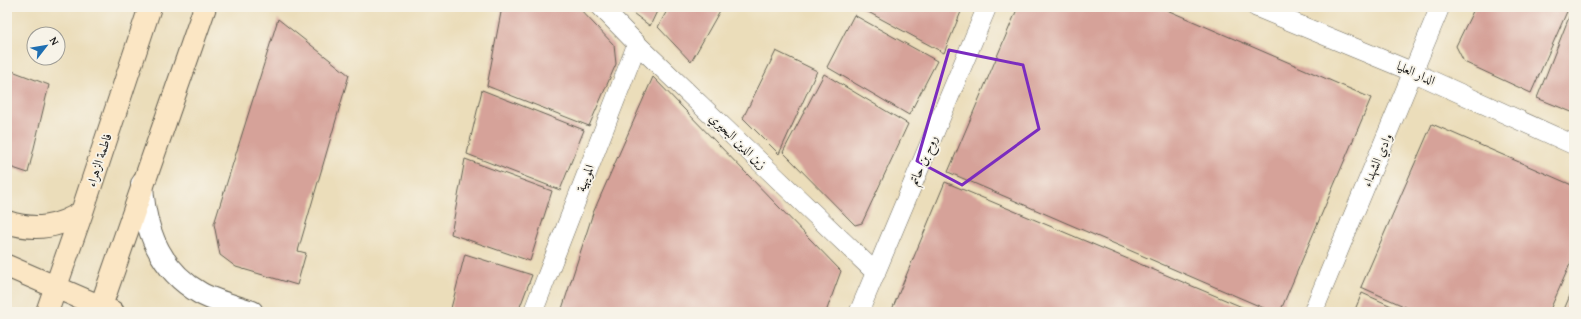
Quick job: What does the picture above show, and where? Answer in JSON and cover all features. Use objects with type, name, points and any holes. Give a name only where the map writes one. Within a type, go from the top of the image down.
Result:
[{"type":"main road","name":"فاطمة الزهراء","points":[[46,312],[82,212],[150,7]]},
{"type":"main road","points":[[7,266],[105,310],[142,183],[205,7]]},
{"type":"main road","points":[[7,222],[34,228],[46,227],[71,219],[82,212]]},
{"type":"street","name":"زين الدين البحيري","points":[[601,7],[637,44],[876,274]]},
{"type":"street","name":"روح بن حاتم","points":[[859,312],[986,7]]},
{"type":"street","name":"الدار العليا","points":[[1256,7],[1413,72],[1574,145]]},
{"type":"street","name":"وادي الشهداء","points":[[1313,312],[1440,7]]},
{"type":"street","name":"المويهية","points":[[533,312],[637,44]]},
{"type":"street","points":[[142,183],[143,205],[148,226],[156,247],[168,265],[183,281],[201,294],[252,312]]},
{"type":"highlighted area","points":[[949,50],[1023,65],[1039,129],[962,185],[917,161]]},
{"type":"building","points":[[502,7],[578,7],[614,45],[616,64],[589,126],[487,86]]},
{"type":"building","points":[[625,7],[659,7],[650,26]]},
{"type":"building","points":[[669,7],[722,7],[691,62],[658,27]]},
{"type":"building","points":[[859,7],[963,7],[944,53]]},
{"type":"building","points":[[1018,7],[1160,7],[1371,98],[1280,312],[1273,312],[948,172]]},
{"type":"building","points":[[1475,7],[1569,7],[1531,93],[1464,62],[1456,46]]},
{"type":"building","points":[[1574,7],[1574,113],[1537,98]]},
{"type":"building","points":[[854,15],[937,61],[909,115],[827,67]]},
{"type":"building","points":[[278,19],[349,75],[298,251],[306,253],[297,285],[236,267],[220,255],[214,224]]},
{"type":"building","points":[[776,51],[817,71],[779,154],[743,118]]},
{"type":"building","points":[[7,69],[49,85],[28,173],[7,166]]},
{"type":"building","points":[[824,74],[908,124],[862,223],[855,225],[783,152]]},
{"type":"building","points":[[653,77],[841,271],[826,312],[561,312],[593,213]]},
{"type":"building","points":[[482,90],[584,130],[560,190],[467,154]]},
{"type":"building","points":[[1432,124],[1574,186],[1574,255],[1549,312],[1417,312],[1361,287]]},
{"type":"building","points":[[465,159],[552,191],[530,261],[451,234]]},
{"type":"building","points":[[945,182],[1254,312],[891,312]]},
{"type":"building","points":[[465,254],[532,275],[518,312],[450,312]]},
{"type":"building","points":[[1574,286],[1574,312],[1563,312]]},
{"type":"building","points":[[1362,293],[1405,312],[1354,312]]}]
